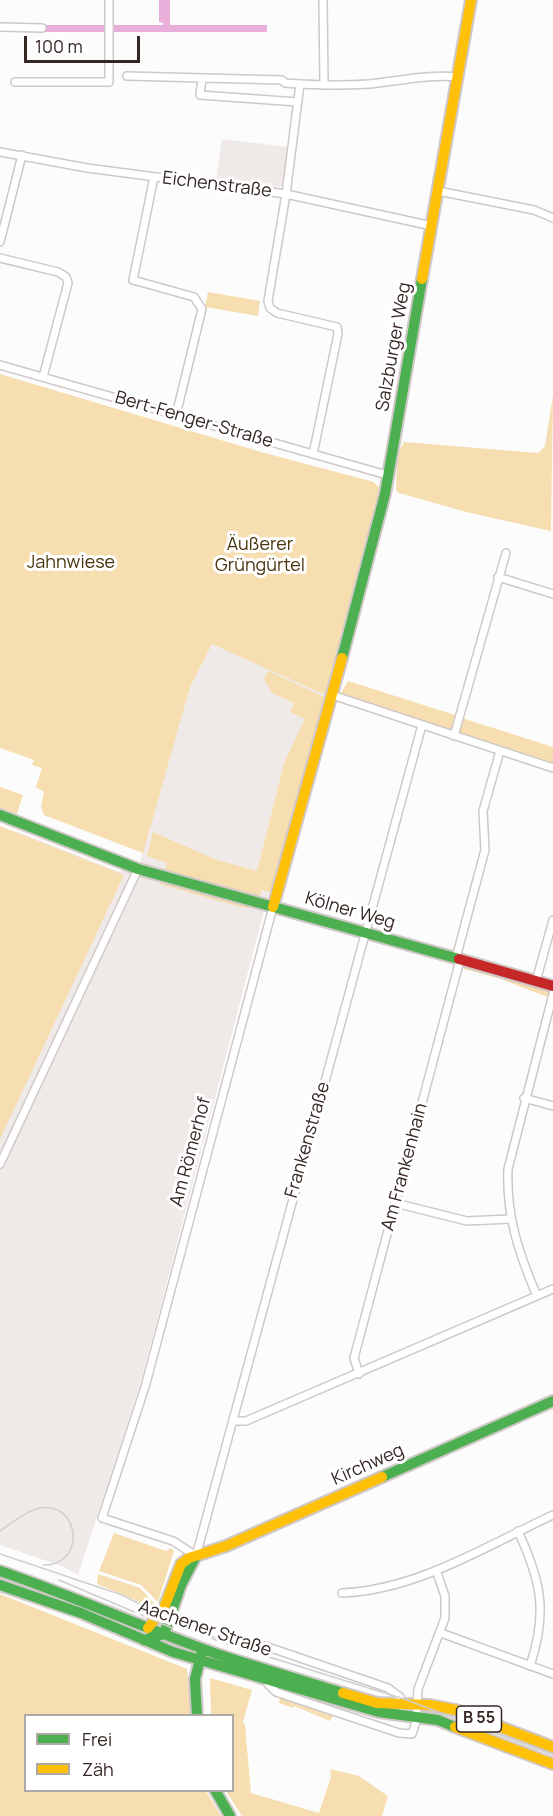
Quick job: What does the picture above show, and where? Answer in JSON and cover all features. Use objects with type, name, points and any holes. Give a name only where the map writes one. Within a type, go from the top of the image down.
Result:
[{"type":"street","points":[[15,82],[109,82],[109,0]]},
{"type":"street","points":[[323,0],[324,85]]},
{"type":"street","name":"Salzburger Weg","points":[[332,695],[384,499],[471,0]]},
{"type":"street","points":[[0,27],[42,28]]},
{"type":"street","points":[[127,76],[282,80],[285,83],[324,85],[368,84],[441,75],[458,76]]},
{"type":"street","points":[[202,79],[200,95],[298,102]]},
{"type":"street","points":[[300,84],[286,194],[268,301],[270,308],[277,313],[337,327],[313,454]]},
{"type":"street","name":"Eichenstraße","points":[[0,152],[154,177],[286,194],[432,226]]},
{"type":"street","points":[[0,242],[22,155]]},
{"type":"street","points":[[154,177],[133,280],[194,297],[201,304],[176,415]]},
{"type":"street","points":[[438,191],[534,210],[553,218]]},
{"type":"street","points":[[0,258],[58,272],[66,277],[68,283],[43,377]]},
{"type":"street","name":"Bert-Fenger-Straße","points":[[0,365],[387,476]]},
{"type":"street","points":[[454,736],[506,553]]},
{"type":"street","points":[[498,577],[553,594]]},
{"type":"street","points":[[332,695],[553,768]]},
{"type":"street","name":"Am Römerhof","points":[[196,1556],[173,1541],[102,1518],[145,1387],[332,695]]},
{"type":"street","name":"Frankenstraße","points":[[196,1556],[255,1348],[360,945],[366,933],[422,725]]},
{"type":"street","name":"Am Frankenhain","points":[[359,1374],[354,1358],[485,850],[483,811],[500,751]]},
{"type":"street","name":"Kölner Weg","points":[[0,815],[138,869],[553,986]]},
{"type":"street","points":[[0,1164],[138,869]]},
{"type":"street","points":[[536,981],[553,920]]},
{"type":"street","points":[[537,1296],[519,1254],[510,1219],[507,1194],[508,1169],[524,1098],[553,994]]},
{"type":"street","points":[[524,1098],[553,1106]]},
{"type":"street","points":[[395,1203],[467,1221],[510,1219]]},
{"type":"street","points":[[233,1421],[246,1421],[553,1289]]},
{"type":"street","name":"Kirchweg","points":[[164,1634],[177,1569],[184,1560],[226,1546],[553,1401]]},
{"type":"street","points":[[342,1593],[364,1592],[403,1583],[553,1515]]},
{"type":"street","points":[[519,1531],[535,1569],[540,1588],[541,1628],[530,1666]]},
{"type":"street","points":[[416,1717],[418,1689],[441,1633],[446,1607],[436,1570]]},
{"type":"street","name":"Aachener Straße","points":[[0,1571],[85,1601],[164,1634],[201,1654],[269,1681],[379,1712],[438,1720],[553,1764]]},
{"type":"street","name":"Aachener Straße","points":[[0,1585],[81,1613],[173,1652],[201,1654],[377,1703],[403,1706],[417,1704],[456,1710],[553,1747]]},
{"type":"street","name":"Kirchweg","points":[[148,1628],[168,1611]]},
{"type":"street","name":"Aachener Straße","points":[[168,1611],[232,1640],[268,1647],[388,1688],[400,1697],[403,1706]]},
{"type":"street","points":[[441,1633],[553,1674]]},
{"type":"street","points":[[144,1640],[164,1634],[173,1652]]},
{"type":"street","points":[[197,1714],[195,1680],[201,1654]]},
{"type":"street","name":"Aachener Straße","points":[[269,1681],[276,1692],[405,1734],[413,1731],[416,1717]]},
{"type":"street","points":[[216,1792],[230,1816]]},
{"type":"shaded area","points":[[159,0],[170,0],[170,25],[267,25],[267,32],[45,32],[45,25],[163,25],[159,22]]},
{"type":"shaded area","points":[[222,139],[288,147],[282,186],[272,189],[216,181]]},
{"type":"shaded area","points":[[212,643],[325,695],[289,815],[141,1381],[78,1575],[64,1567],[0,1545],[0,864],[18,832],[120,872],[140,862],[190,686]]},
{"type":"green space","points":[[208,292],[260,301],[258,316],[205,307]]},
{"type":"green space","name":"Äußerer Grüngürtel","points":[[0,374],[261,452],[374,482],[382,491],[325,695],[212,644],[190,687],[143,853],[44,815],[41,806],[44,792],[36,787],[42,768],[32,765],[34,760],[0,748]]},
{"type":"green space","points":[[553,395],[551,531],[466,512],[399,493],[396,490],[397,455],[404,442],[538,453],[545,446]]},
{"type":"green space","points":[[268,671],[327,698],[272,893],[262,890],[258,899],[165,871],[167,863],[147,856],[153,832],[217,860],[257,871],[284,763],[305,719],[290,712],[294,703],[272,693],[264,679]]},
{"type":"green space","points":[[348,681],[455,715],[451,731],[341,693]]},
{"type":"green space","points":[[462,718],[553,747],[553,764],[458,734]]},
{"type":"green space","points":[[0,787],[23,795],[17,814],[0,808]]},
{"type":"green space","points":[[0,826],[124,875],[0,1139]]},
{"type":"green space","points":[[161,879],[270,910],[240,907],[159,884]]},
{"type":"green space","points":[[464,966],[550,990],[547,997],[501,979],[464,969]]},
{"type":"green space","points":[[114,1533],[166,1551],[171,1548],[174,1551],[158,1602],[141,1585],[99,1571]]},
{"type":"green space","points":[[98,1574],[140,1588],[155,1604],[150,1606],[97,1584]]},
{"type":"green space","points":[[0,1594],[187,1669],[191,1714],[24,1714],[24,1792],[207,1792],[221,1816],[0,1816]]},
{"type":"green space","points":[[210,1678],[252,1690],[243,1722],[251,1793],[319,1813],[331,1777],[330,1769],[359,1776],[388,1796],[382,1816],[242,1816],[227,1792],[234,1792],[234,1714],[211,1714]]},
{"type":"green space","points":[[280,1696],[334,1714],[330,1721],[294,1706],[293,1708],[279,1703]]},
{"type":"tram line","points":[[0,1531],[24,1514],[40,1508],[53,1508],[64,1514],[73,1534],[72,1546],[67,1556],[57,1563],[43,1565]]},
{"type":"tram line","points":[[0,1554],[122,1595],[221,1642],[404,1699],[553,1755]]},
{"type":"tram line","points":[[59,1580],[172,1628]]},
{"type":"traffic: fast","points":[[342,658],[385,494],[422,279]]},
{"type":"traffic: fast","points":[[0,815],[138,869],[459,959]]},
{"type":"traffic: fast","points":[[382,1477],[553,1401]]},
{"type":"traffic: fast","points":[[144,1640],[164,1634],[181,1585],[196,1556]]},
{"type":"traffic: fast","points":[[0,1571],[217,1654],[343,1693]]},
{"type":"traffic: fast","points":[[0,1585],[81,1613],[173,1652],[379,1712],[438,1720],[455,1727]]},
{"type":"traffic: fast","points":[[197,1714],[195,1679],[202,1652]]},
{"type":"traffic: fast","points":[[216,1792],[230,1816]]},
{"type":"traffic: slow","points":[[422,279],[471,0]]},
{"type":"traffic: slow","points":[[273,907],[342,658]]},
{"type":"traffic: slow","points":[[148,1628],[164,1608],[181,1564],[189,1558],[226,1546],[382,1477]]},
{"type":"traffic: slow","points":[[343,1693],[377,1703],[430,1705],[456,1710],[553,1747]]},
{"type":"traffic: slow","points":[[455,1727],[553,1764]]},
{"type":"traffic: jam","points":[[459,959],[553,986]]},
{"type":"park label","name":"Jahnwiese","points":[[71,563]]}]
